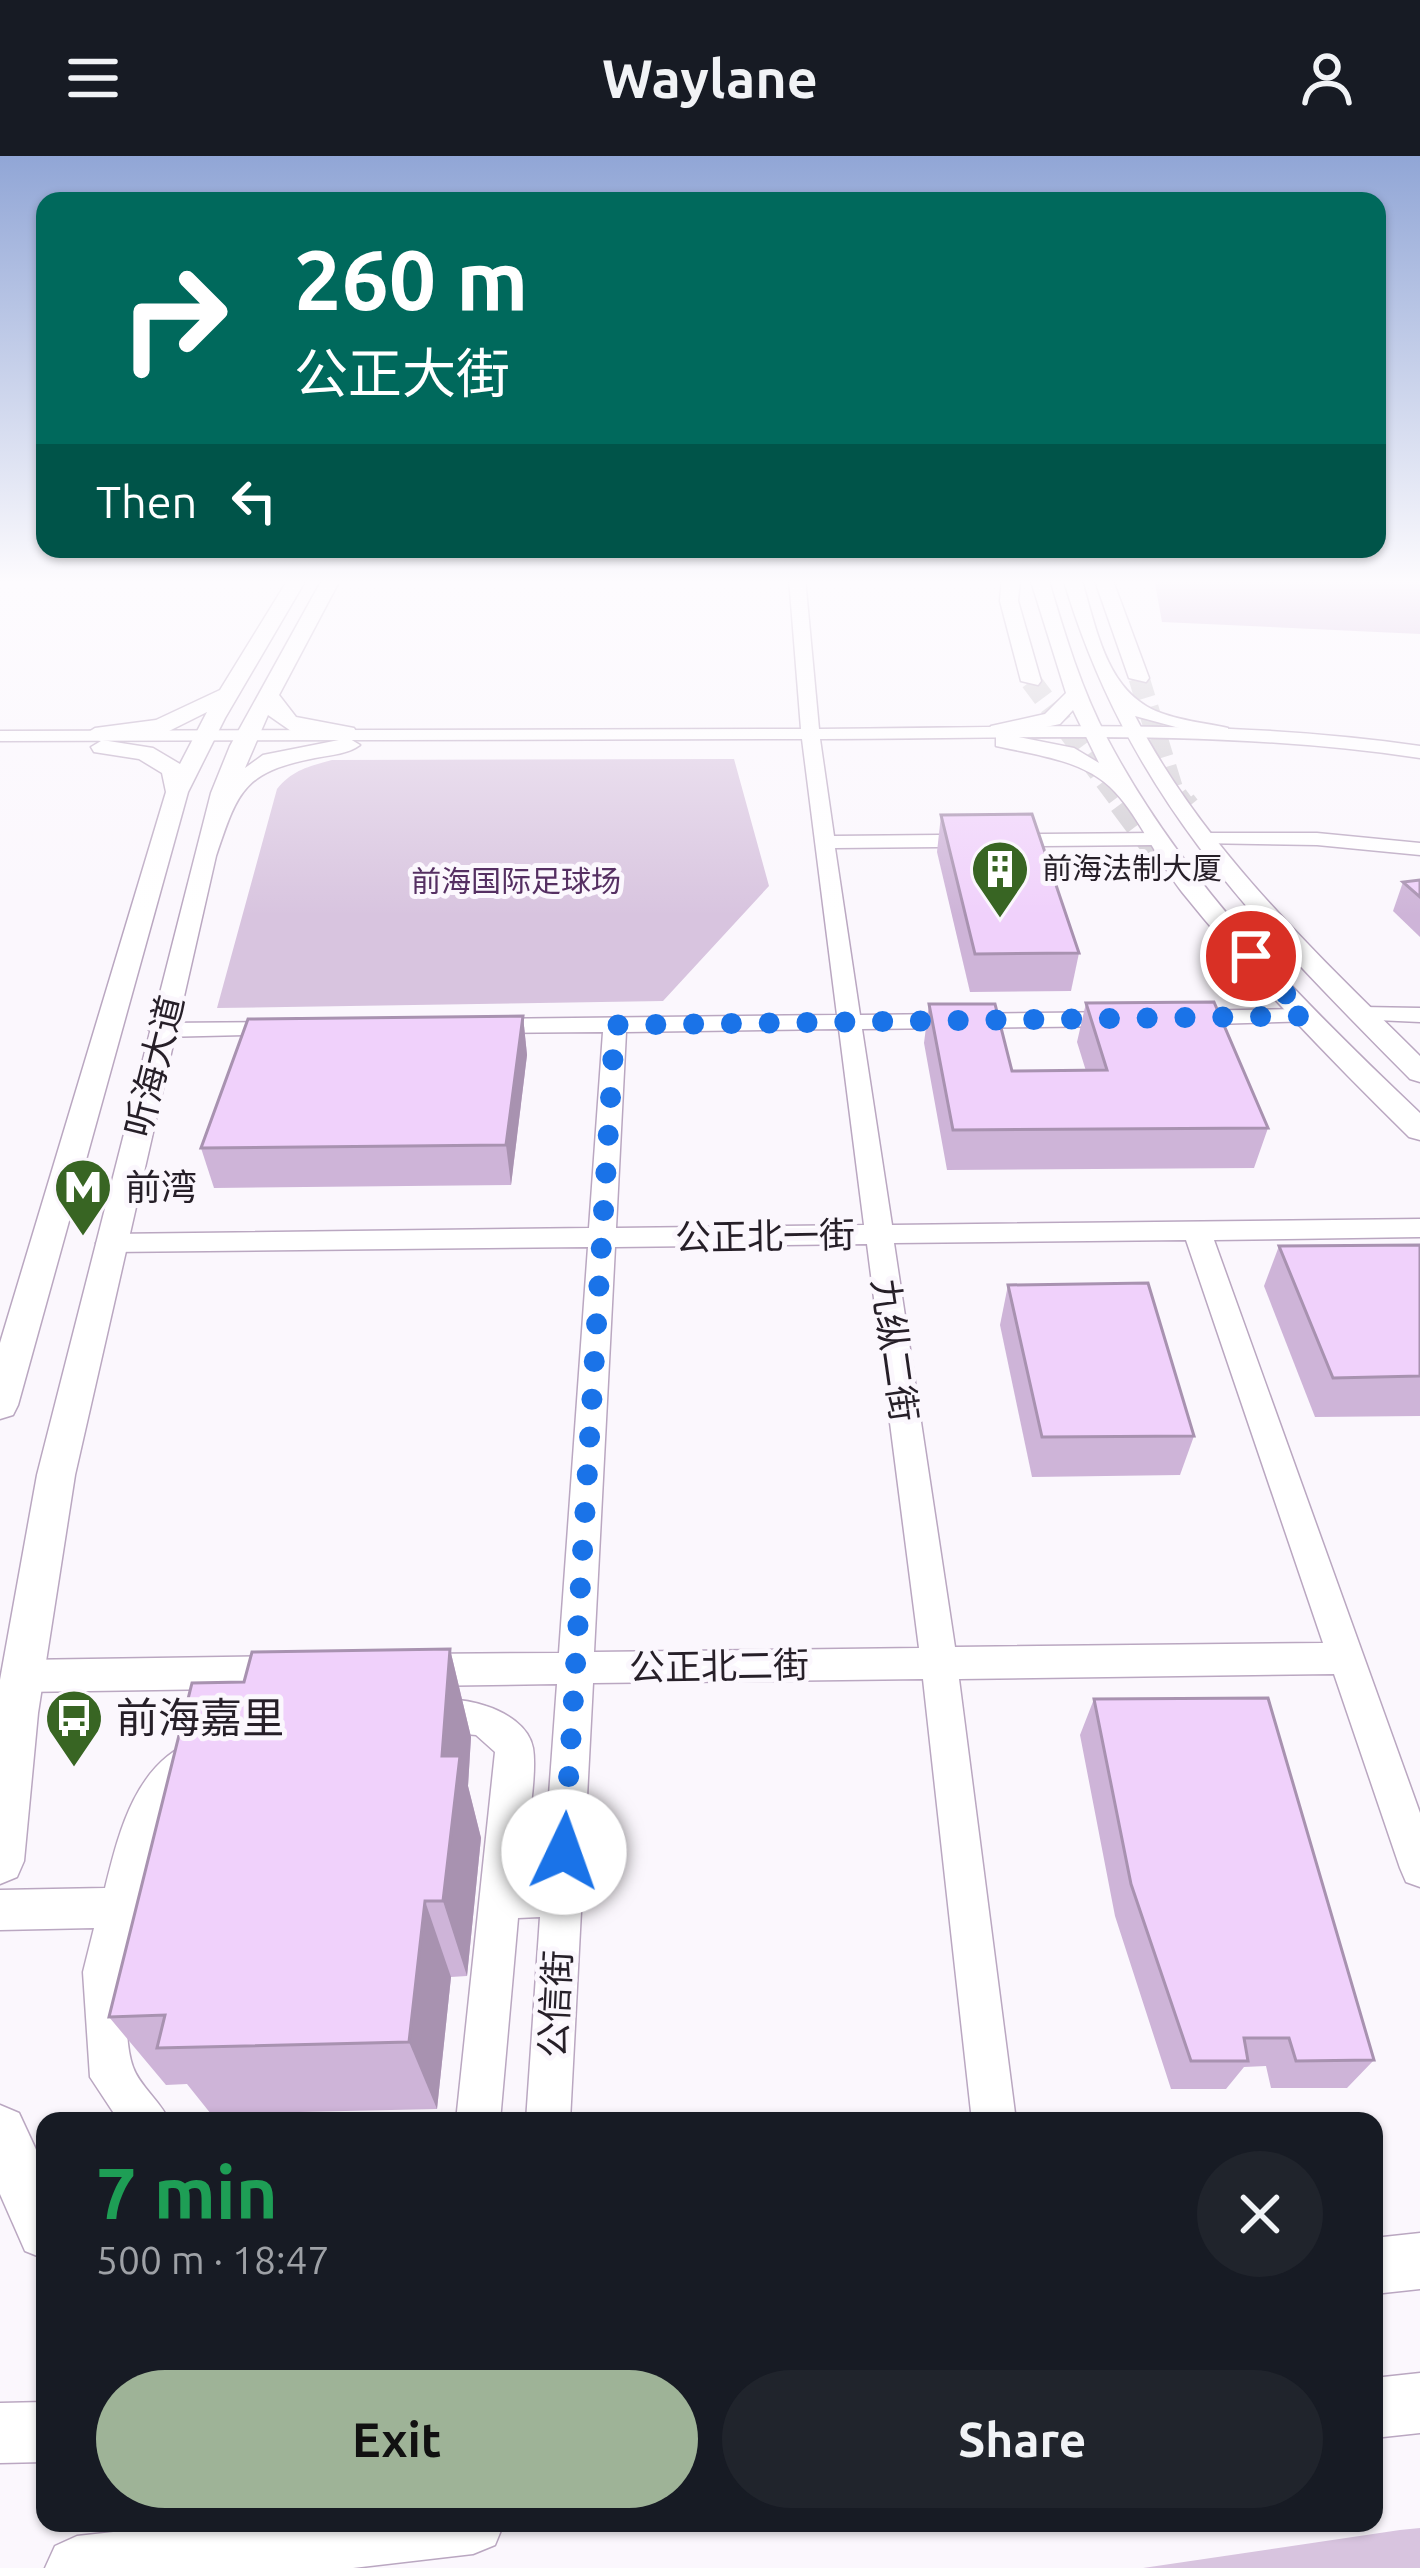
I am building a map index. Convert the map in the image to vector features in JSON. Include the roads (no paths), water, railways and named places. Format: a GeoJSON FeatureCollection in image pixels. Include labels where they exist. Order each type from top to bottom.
{"type":"FeatureCollection","features":[{"type":"Feature","properties":{"kind":"main road","name":"听海大道"},"geometry":{"type":"LineString","coordinates":[[0,1862],[22,1676],[56,1475],[161,1030],[223,793],[270,691]]}},
{"type":"Feature","properties":{"kind":"main road"},"geometry":{"type":"LineString","coordinates":[[1115,691],[1134,737],[1204,839],[1420,1073]]}},
{"type":"Feature","properties":{"kind":"main road"},"geometry":{"type":"LineString","coordinates":[[1078,692],[1119,784],[1156,839],[1234,937],[1420,1130]]}},
{"type":"Feature","properties":{"kind":"main road"},"geometry":{"type":"LineString","coordinates":[[994,736],[1042,723],[1065,710],[1078,692]]}},
{"type":"Feature","properties":{"kind":"main road","name":"听海大道"},"geometry":{"type":"LineString","coordinates":[[0,1405],[177,791],[229,693]]}},
{"type":"Feature","properties":{"kind":"main road"},"geometry":{"type":"LineString","coordinates":[[96,741],[161,726],[229,693]]}},
{"type":"Feature","properties":{"kind":"main road"},"geometry":{"type":"LineString","coordinates":[[268,695],[274,711],[288,722],[352,740]]}},
{"type":"Feature","properties":{"kind":"main road"},"geometry":{"type":"LineString","coordinates":[[1117,696],[1153,718],[1219,738]]}},
{"type":"Feature","properties":{"kind":"main road"},"geometry":{"type":"LineString","coordinates":[[994,736],[1066,752],[1119,784]]}},
{"type":"Feature","properties":{"kind":"main road"},"geometry":{"type":"LineString","coordinates":[[1162,781],[1164,766],[1177,753],[1219,738]]}},
{"type":"Feature","properties":{"kind":"main road"},"geometry":{"type":"LineString","coordinates":[[223,793],[271,760],[352,740]]}},
{"type":"Feature","properties":{"kind":"main road"},"geometry":{"type":"LineString","coordinates":[[96,741],[158,758],[173,770],[177,791]]}},
{"type":"Feature","properties":{"kind":"main road"},"geometry":{"type":"LineString","coordinates":[[0,2132],[36,2211]]}},
{"type":"Feature","properties":{"kind":"main road"},"geometry":{"type":"LineString","coordinates":[[1383,2265],[1420,2261]]}},
{"type":"Feature","properties":{"kind":"main road"},"geometry":{"type":"LineString","coordinates":[[1383,2407],[1420,2403]]}},
{"type":"Feature","properties":{"kind":"main road"},"geometry":{"type":"LineString","coordinates":[[0,2433],[36,2432]]}},
{"type":"Feature","properties":{"kind":"main road"},"geometry":{"type":"LineString","coordinates":[[77,2568],[332,2553],[431,2532]]}},
{"type":"Feature","properties":{"kind":"street","name":"九纵二街"},"geometry":{"type":"LineString","coordinates":[[807,691],[939,1664],[993,2112]]}},
{"type":"Feature","properties":{"kind":"street"},"geometry":{"type":"LineString","coordinates":[[0,736],[96,741]]}},
{"type":"Feature","properties":{"kind":"street"},"geometry":{"type":"LineString","coordinates":[[0,747],[96,741],[1095,736],[1324,738],[1420,752]]}},
{"type":"Feature","properties":{"kind":"street"},"geometry":{"type":"LineString","coordinates":[[1219,738],[1420,762]]}},
{"type":"Feature","properties":{"kind":"street"},"geometry":{"type":"LineString","coordinates":[[825,842],[1156,839]]}},
{"type":"Feature","properties":{"kind":"street"},"geometry":{"type":"LineString","coordinates":[[1204,839],[1317,839],[1420,849]]}},
{"type":"Feature","properties":{"kind":"street"},"geometry":{"type":"LineString","coordinates":[[1362,1015],[1420,1015]]}},
{"type":"Feature","properties":{"kind":"street"},"geometry":{"type":"LineString","coordinates":[[454,1027],[1306,1016]]}},
{"type":"Feature","properties":{"kind":"street","name":"公信街"},"geometry":{"type":"LineString","coordinates":[[549,2112],[615,1025]]}},
{"type":"Feature","properties":{"kind":"street"},"geometry":{"type":"LineString","coordinates":[[161,1030],[317,1028]]}},
{"type":"Feature","properties":{"kind":"street","name":"公正北一街"},"geometry":{"type":"LineString","coordinates":[[110,1244],[1420,1228]]}},
{"type":"Feature","properties":{"kind":"street"},"geometry":{"type":"LineString","coordinates":[[1197,1231],[1420,1868]]}},
{"type":"Feature","properties":{"kind":"street","name":"公正北二街"},"geometry":{"type":"LineString","coordinates":[[389,1671],[1345,1658]]}},
{"type":"Feature","properties":{"kind":"street"},"geometry":{"type":"LineString","coordinates":[[22,1676],[270,1688],[320,1672]]}},
{"type":"Feature","properties":{"kind":"street"},"geometry":{"type":"LineString","coordinates":[[380,1718],[474,1716],[508,1737],[514,1748],[479,2112]]}},
{"type":"Feature","properties":{"kind":"street"},"geometry":{"type":"LineString","coordinates":[[140,2112],[112,2077],[104,1972],[138,1834],[158,1791],[178,1771],[234,1733]]}},
{"type":"Feature","properties":{"kind":"street"},"geometry":{"type":"LineString","coordinates":[[500,1899],[562,1898]]}},
{"type":"Feature","properties":{"kind":"street"},"geometry":{"type":"LineString","coordinates":[[0,1910],[120,1908]]}},
{"type":"Feature","properties":{"kind":"tunnel"},"geometry":{"type":"LineString","coordinates":[[1038,691],[1124,806]]}},
{"type":"Feature","properties":{"kind":"tunnel"},"geometry":{"type":"LineString","coordinates":[[1143,691],[1173,790],[1185,806]]}},
{"type":"Feature","properties":{"kind":"tunnel"},"geometry":{"type":"LineString","coordinates":[[1122,803],[1172,870]]}},
{"type":"Feature","properties":{"kind":"tunnel"},"geometry":{"type":"LineString","coordinates":[[1183,803],[1187,808]]}},
{"type":"Feature","properties":{"kind":"place","name":"前海法制大厦"},"geometry":{"type":"Point","coordinates":[1000,920]}},
{"type":"Feature","properties":{"kind":"place","name":"前湾"},"geometry":{"type":"Point","coordinates":[83,1238]}},
{"type":"Feature","properties":{"kind":"place","name":"前海嘉里"},"geometry":{"type":"Point","coordinates":[74,1769]}},
{"type":"Feature","properties":{"kind":"park label","name":"前海国际足球场"},"geometry":{"type":"Point","coordinates":[516,882]}}]}
